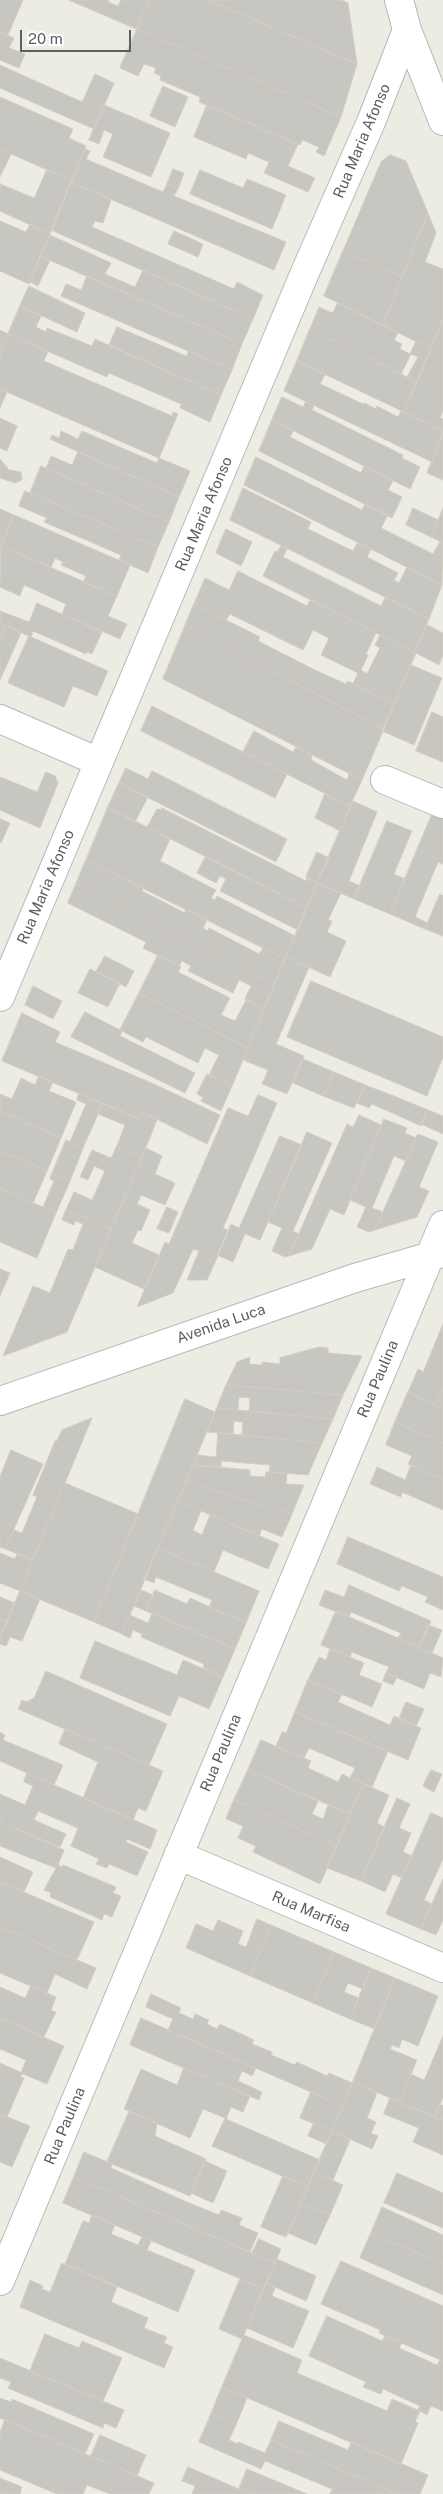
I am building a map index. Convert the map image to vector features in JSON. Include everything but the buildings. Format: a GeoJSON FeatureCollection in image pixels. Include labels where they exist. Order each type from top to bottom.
{"type":"FeatureCollection","features":[{"type":"Feature","properties":{"kind":"street"},"geometry":{"type":"LineString","coordinates":[[399,0],[407,30],[443,121]]}},
{"type":"Feature","properties":{"kind":"street","name":"Rua Maria Afonso"},"geometry":{"type":"LineString","coordinates":[[0,997],[306,270],[371,122],[407,30]]}},
{"type":"Feature","properties":{"kind":"street"},"geometry":{"type":"LineString","coordinates":[[0,719],[99,762]]}},
{"type":"Feature","properties":{"kind":"street"},"geometry":{"type":"LineString","coordinates":[[385,780],[443,804]]}},
{"type":"Feature","properties":{"kind":"street","name":"Rua Paulina"},"geometry":{"type":"LineString","coordinates":[[0,2281],[178,1855],[436,1254],[443,1225]]}},
{"type":"Feature","properties":{"kind":"street","name":"Avenida Luca"},"geometry":{"type":"LineString","coordinates":[[0,1401],[346,1281],[436,1254]]}},
{"type":"Feature","properties":{"kind":"street","name":"Rua Marfisa"},"geometry":{"type":"LineString","coordinates":[[178,1855],[443,1968]]}}]}
